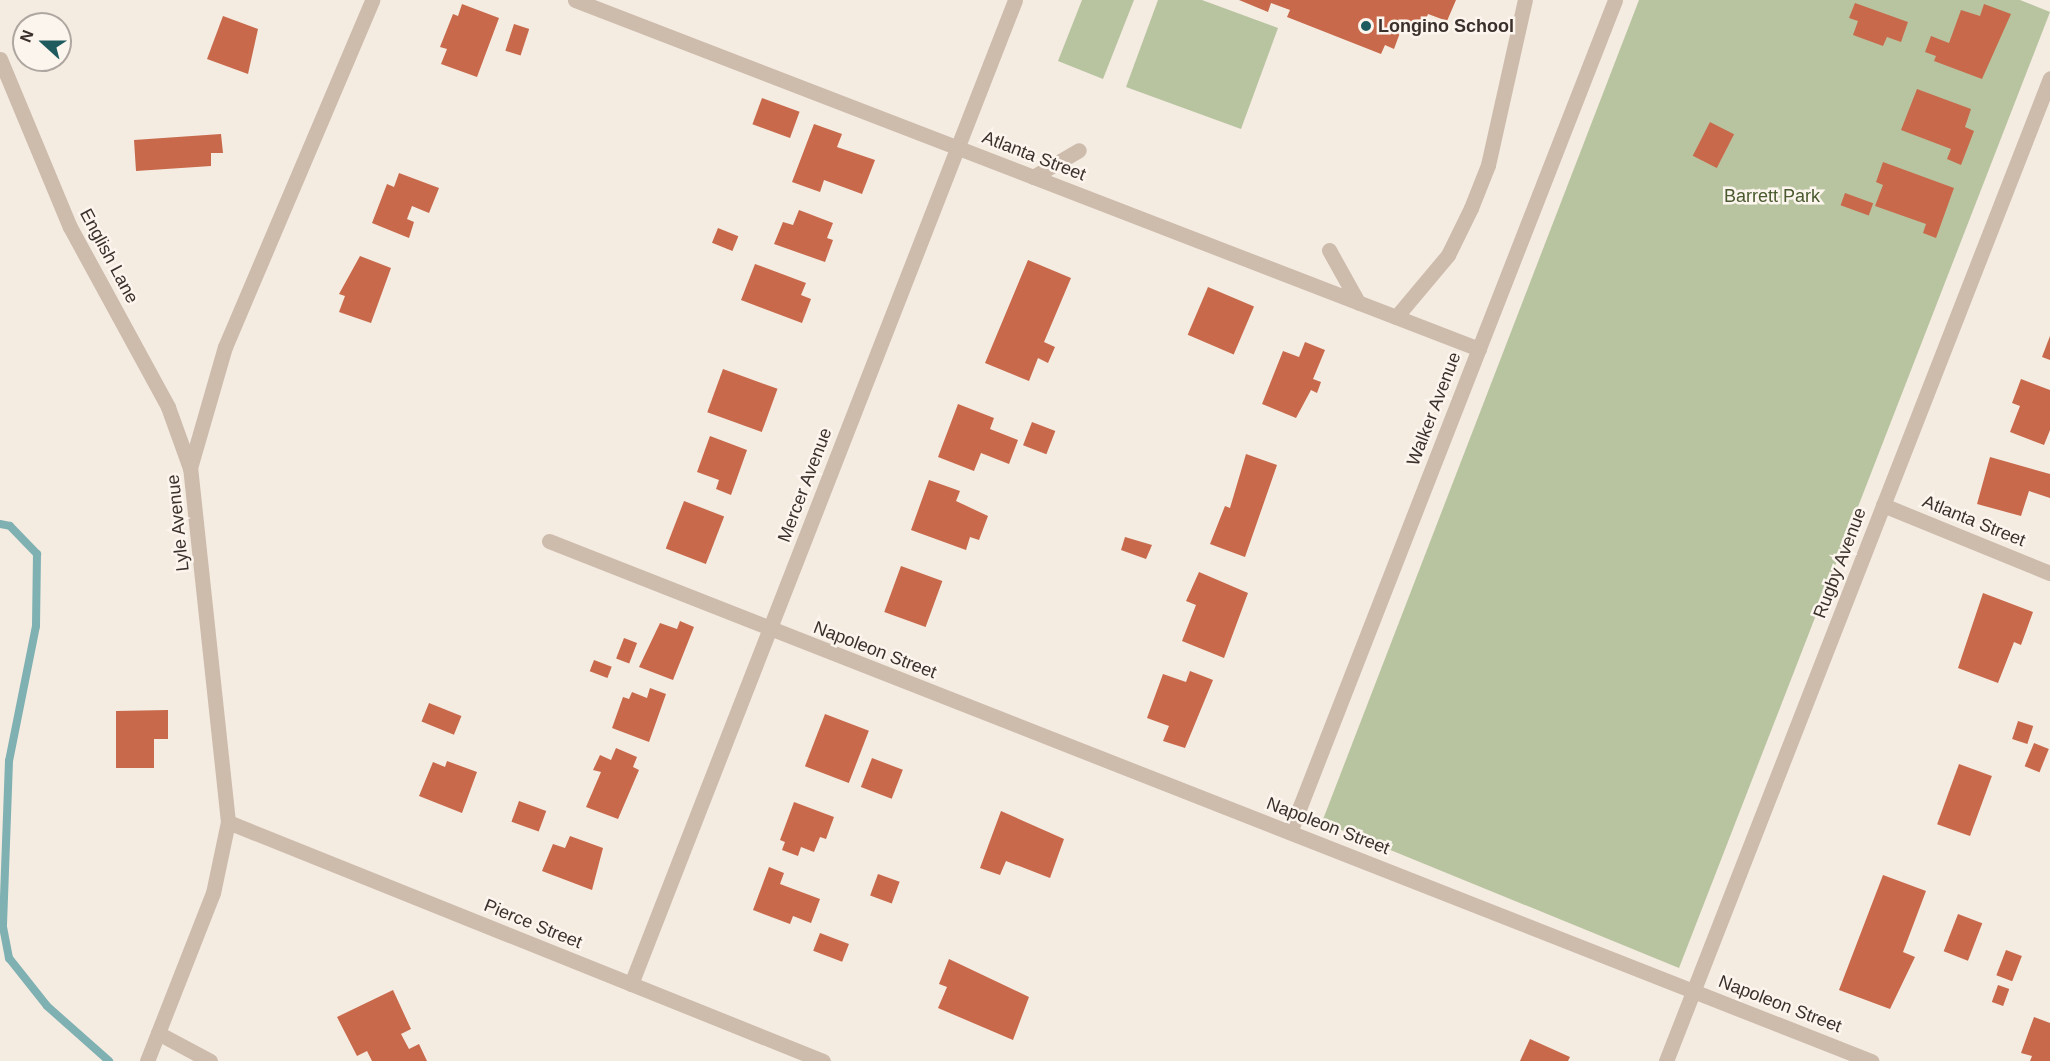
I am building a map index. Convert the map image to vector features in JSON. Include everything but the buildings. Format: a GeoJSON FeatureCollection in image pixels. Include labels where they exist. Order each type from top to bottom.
{"type":"FeatureCollection","features":[{"type":"Feature","properties":{"kind":"street","name":"Lyle Avenue"},"geometry":{"type":"LineString","coordinates":[[147,1061],[213,893],[228,822],[190,468],[225,347],[372,0]]}},
{"type":"Feature","properties":{"kind":"street","name":"Atlanta Street"},"geometry":{"type":"LineString","coordinates":[[575,0],[1479,349]]}},
{"type":"Feature","properties":{"kind":"street","name":"Mercer Avenue"},"geometry":{"type":"LineString","coordinates":[[631,984],[1015,0]]}},
{"type":"Feature","properties":{"kind":"street"},"geometry":{"type":"LineString","coordinates":[[1396,317],[1448,255],[1471,208],[1488,165],[1525,0]]}},
{"type":"Feature","properties":{"kind":"street","name":"Walker Avenue"},"geometry":{"type":"LineString","coordinates":[[1290,832],[1615,0]]}},
{"type":"Feature","properties":{"kind":"street","name":"English Lane"},"geometry":{"type":"LineString","coordinates":[[0,59],[70,227],[168,408],[190,468]]}},
{"type":"Feature","properties":{"kind":"street","name":"Rugby Avenue"},"geometry":{"type":"LineString","coordinates":[[1666,1061],[2050,78]]}},
{"type":"Feature","properties":{"kind":"street"},"geometry":{"type":"LineString","coordinates":[[1033,177],[1079,150]]}},
{"type":"Feature","properties":{"kind":"street"},"geometry":{"type":"LineString","coordinates":[[1329,250],[1358,302]]}},
{"type":"Feature","properties":{"kind":"street","name":"Atlanta Street"},"geometry":{"type":"LineString","coordinates":[[1883,505],[2050,573]]}},
{"type":"Feature","properties":{"kind":"street","name":"Napoleon Street"},"geometry":{"type":"LineString","coordinates":[[549,541],[1872,1061]]}},
{"type":"Feature","properties":{"kind":"street","name":"Pierce Street"},"geometry":{"type":"LineString","coordinates":[[228,822],[823,1061]]}},
{"type":"Feature","properties":{"kind":"street"},"geometry":{"type":"LineString","coordinates":[[158,1033],[210,1061]]}},
{"type":"Feature","properties":{"kind":"green space"},"geometry":{"type":"Polygon","coordinates":[[[1082,0],[1134,0],[1103,79],[1058,61],[1082,0]]]}},
{"type":"Feature","properties":{"kind":"green space"},"geometry":{"type":"Polygon","coordinates":[[[1158,0],[1202,0],[1278,28],[1241,129],[1126,87],[1158,0]]]}},
{"type":"Feature","properties":{"kind":"green space","name":"Barrett Park"},"geometry":{"type":"Polygon","coordinates":[[[1639,0],[2020,0],[2050,12],[1679,968],[1322,822],[1639,0]]]}},
{"type":"Feature","properties":{"kind":"waterway"},"geometry":{"type":"LineString","coordinates":[[0,524],[10,526],[37,554],[36,626],[9,761],[3,927],[9,958],[47,1006],[109,1061]]}},
{"type":"Feature","properties":{"kind":"place","name":"Longino School"},"geometry":{"type":"Point","coordinates":[1366,26]}}]}
